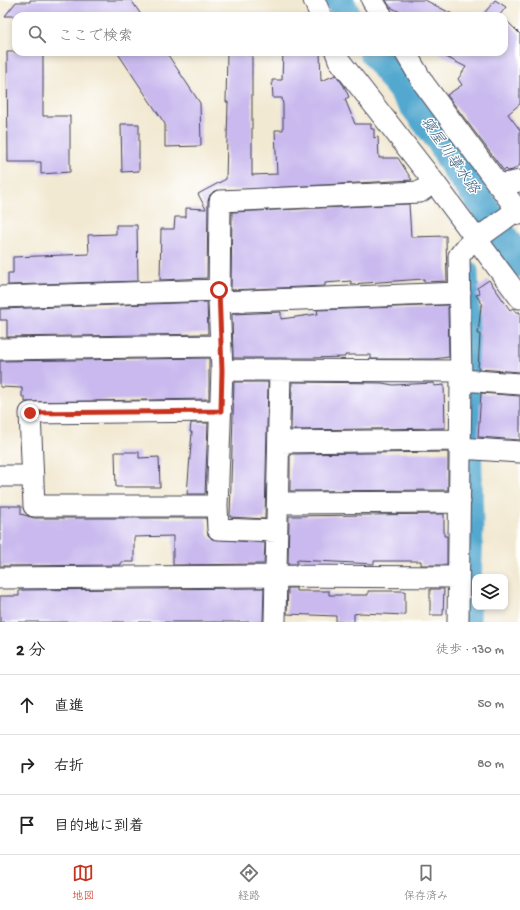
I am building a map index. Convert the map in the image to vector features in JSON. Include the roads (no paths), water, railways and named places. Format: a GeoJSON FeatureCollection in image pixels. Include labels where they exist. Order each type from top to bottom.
{"type":"FeatureCollection","features":[{"type":"Feature","properties":{"kind":"street"},"geometry":{"type":"LineString","coordinates":[[314,0],[319,12]]}},
{"type":"Feature","properties":{"kind":"street"},"geometry":{"type":"LineString","coordinates":[[372,0],[380,12]]}},
{"type":"Feature","properties":{"kind":"street"},"geometry":{"type":"LineString","coordinates":[[338,56],[339,60],[478,238],[520,298]]}},
{"type":"Feature","properties":{"kind":"street"},"geometry":{"type":"LineString","coordinates":[[407,56],[424,84],[517,212],[478,238],[459,256],[466,378],[466,446],[460,502],[458,622]]}},
{"type":"Feature","properties":{"kind":"street"},"geometry":{"type":"LineString","coordinates":[[276,531],[218,529],[217,506],[222,370],[219,296],[220,201],[420,192],[434,182]]}},
{"type":"Feature","properties":{"kind":"street"},"geometry":{"type":"LineString","coordinates":[[498,185],[520,182]]}},
{"type":"Feature","properties":{"kind":"street"},"geometry":{"type":"LineString","coordinates":[[0,297],[460,293]]}},
{"type":"Feature","properties":{"kind":"street"},"geometry":{"type":"LineString","coordinates":[[0,349],[221,346]]}},
{"type":"Feature","properties":{"kind":"street"},"geometry":{"type":"LineString","coordinates":[[222,370],[280,370],[466,378],[520,384]]}},
{"type":"Feature","properties":{"kind":"street"},"geometry":{"type":"LineString","coordinates":[[275,622],[277,576],[276,531],[279,503],[280,370]]}},
{"type":"Feature","properties":{"kind":"street"},"geometry":{"type":"LineString","coordinates":[[217,506],[34,506],[30,413],[221,411]]}},
{"type":"Feature","properties":{"kind":"street"},"geometry":{"type":"LineString","coordinates":[[279,442],[466,446],[520,452]]}},
{"type":"Feature","properties":{"kind":"street"},"geometry":{"type":"LineString","coordinates":[[0,476],[32,476]]}},
{"type":"Feature","properties":{"kind":"street"},"geometry":{"type":"LineString","coordinates":[[279,503],[460,502]]}},
{"type":"Feature","properties":{"kind":"street"},"geometry":{"type":"LineString","coordinates":[[0,578],[277,576],[458,577]]}},
{"type":"Feature","properties":{"kind":"waterway","name":"寝屋川導水路"},"geometry":{"type":"LineString","coordinates":[[339,0],[345,12]]}},
{"type":"Feature","properties":{"kind":"waterway","name":"寝屋川導水路"},"geometry":{"type":"LineString","coordinates":[[376,56],[440,140],[456,169],[482,203],[520,263]]}},
{"type":"Feature","properties":{"kind":"waterway"},"geometry":{"type":"LineString","coordinates":[[470,270],[475,527],[472,622]]}}]}
